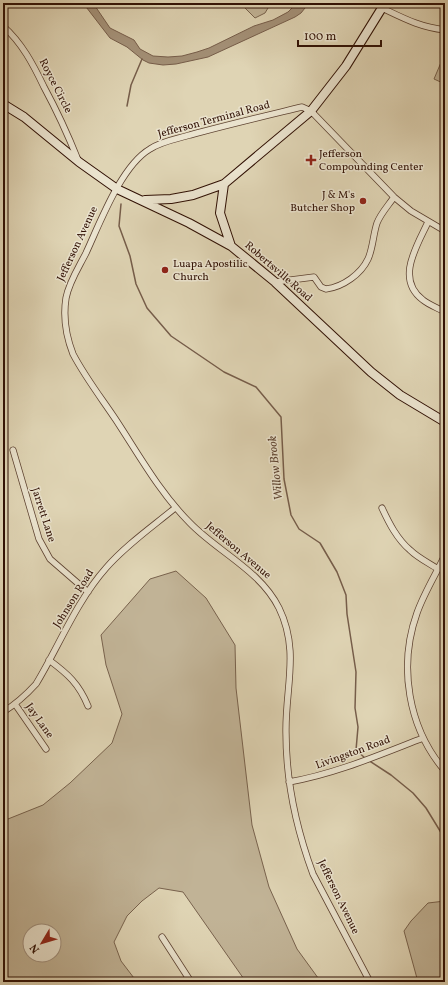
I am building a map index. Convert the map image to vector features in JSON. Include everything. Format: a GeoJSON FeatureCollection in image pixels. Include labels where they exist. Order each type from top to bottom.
{"type":"FeatureCollection","features":[{"type":"Feature","properties":{"kind":"street"},"geometry":{"type":"LineString","coordinates":[[142,200],[171,199],[224,184],[311,111],[346,66],[384,6],[414,23],[430,28],[445,30]]}},
{"type":"Feature","properties":{"kind":"street","name":"Royce Circle"},"geometry":{"type":"LineString","coordinates":[[3,26],[13,35],[27,54],[50,97],[79,162]]}},
{"type":"Feature","properties":{"kind":"street","name":"Robertsville Road"},"geometry":{"type":"LineString","coordinates":[[3,104],[24,117],[79,162],[117,189],[190,223],[231,246],[275,282],[371,372],[400,395],[445,422]]}},
{"type":"Feature","properties":{"kind":"street","name":"Jefferson Terminal Road"},"geometry":{"type":"LineString","coordinates":[[117,189],[131,167],[140,157],[149,149],[158,144],[302,107],[311,111]]}},
{"type":"Feature","properties":{"kind":"street"},"geometry":{"type":"LineString","coordinates":[[311,111],[394,197],[411,211],[445,231]]}},
{"type":"Feature","properties":{"kind":"street"},"geometry":{"type":"LineString","coordinates":[[224,184],[220,213],[231,246]]}},
{"type":"Feature","properties":{"kind":"street","name":"Jefferson Avenue"},"geometry":{"type":"LineString","coordinates":[[117,189],[68,291],[65,317],[67,336],[75,357],[153,477],[175,508],[203,536],[257,578],[279,608],[286,624],[291,649],[286,731],[289,782],[299,833],[313,874],[370,982]]}},
{"type":"Feature","properties":{"kind":"street"},"geometry":{"type":"LineString","coordinates":[[275,282],[314,277],[321,287],[326,289],[348,280],[363,268],[368,258],[380,216],[394,197]]}},
{"type":"Feature","properties":{"kind":"street"},"geometry":{"type":"LineString","coordinates":[[428,222],[412,257],[409,268],[409,278],[411,285],[419,297],[425,302],[445,312]]}},
{"type":"Feature","properties":{"kind":"street","name":"Jarrett Lane"},"geometry":{"type":"LineString","coordinates":[[13,450],[39,539],[46,552],[58,567],[88,592]]}},
{"type":"Feature","properties":{"kind":"street","name":"Johnson Road"},"geometry":{"type":"LineString","coordinates":[[3,712],[26,696],[36,684],[88,592],[106,568],[120,553],[175,508]]}},
{"type":"Feature","properties":{"kind":"street"},"geometry":{"type":"LineString","coordinates":[[382,508],[403,543],[417,556],[438,569]]}},
{"type":"Feature","properties":{"kind":"street"},"geometry":{"type":"LineString","coordinates":[[445,555],[418,612],[408,650],[407,663],[411,702],[423,738],[430,751],[445,771]]}},
{"type":"Feature","properties":{"kind":"street"},"geometry":{"type":"LineString","coordinates":[[49,660],[67,673],[77,684],[88,706]]}},
{"type":"Feature","properties":{"kind":"street","name":"Jay Lane"},"geometry":{"type":"LineString","coordinates":[[15,704],[46,749]]}},
{"type":"Feature","properties":{"kind":"street","name":"Livingston Road"},"geometry":{"type":"LineString","coordinates":[[289,782],[339,770],[423,738]]}},
{"type":"Feature","properties":{"kind":"street"},"geometry":{"type":"LineString","coordinates":[[162,937],[191,982]]}},
{"type":"Feature","properties":{"kind":"shaded area"},"geometry":{"type":"Polygon","coordinates":[[[83,3],[93,3],[110,28],[134,40],[140,49],[153,56],[168,57],[182,56],[209,48],[254,26],[273,20],[288,12],[297,3],[309,3],[301,13],[295,17],[208,57],[176,64],[163,65],[149,63],[143,60],[127,47],[110,38],[83,3]]]}},
{"type":"Feature","properties":{"kind":"shaded area"},"geometry":{"type":"Polygon","coordinates":[[[240,3],[271,3],[265,13],[255,18],[240,3]]]}},
{"type":"Feature","properties":{"kind":"shaded area"},"geometry":{"type":"Polygon","coordinates":[[[445,53],[445,84],[434,79],[445,53]]]}},
{"type":"Feature","properties":{"kind":"shaded area"},"geometry":{"type":"Polygon","coordinates":[[[176,571],[206,598],[235,645],[236,688],[252,825],[269,887],[297,949],[321,982],[246,982],[183,892],[159,888],[142,901],[127,916],[114,942],[121,961],[137,982],[3,982],[3,821],[43,805],[70,783],[112,743],[122,714],[106,665],[101,635],[150,579],[176,571]]]}},
{"type":"Feature","properties":{"kind":"shaded area"},"geometry":{"type":"Polygon","coordinates":[[[445,901],[445,982],[418,982],[404,931],[428,903],[445,901]]]}},
{"type":"Feature","properties":{"kind":"waterway","name":"Willow Brook"},"geometry":{"type":"LineString","coordinates":[[127,106],[131,85],[142,59]]}},
{"type":"Feature","properties":{"kind":"waterway","name":"Willow Brook"},"geometry":{"type":"LineString","coordinates":[[121,204],[119,226],[130,256],[136,284],[147,308],[171,336],[224,372],[256,387],[281,417],[284,479],[291,515],[299,529],[320,543],[337,572],[346,595],[347,614],[356,672],[355,708],[358,727],[356,750],[365,758]]}},
{"type":"Feature","properties":{"kind":"waterway","name":"Willow Brook"},"geometry":{"type":"LineString","coordinates":[[368,760],[391,775],[413,793],[426,808],[445,839]]}},
{"type":"Feature","properties":{"kind":"waterway","name":"Willow Brook"},"geometry":{"type":"LineString","coordinates":[[445,924],[445,933]]}},
{"type":"Feature","properties":{"kind":"place","name":"Jefferson Compounding Center"},"geometry":{"type":"Point","coordinates":[311,160]}},
{"type":"Feature","properties":{"kind":"place","name":"J & M's Butcher Shop"},"geometry":{"type":"Point","coordinates":[363,201]}},
{"type":"Feature","properties":{"kind":"place","name":"Luapa Apostilic Church"},"geometry":{"type":"Point","coordinates":[165,270]}}]}
